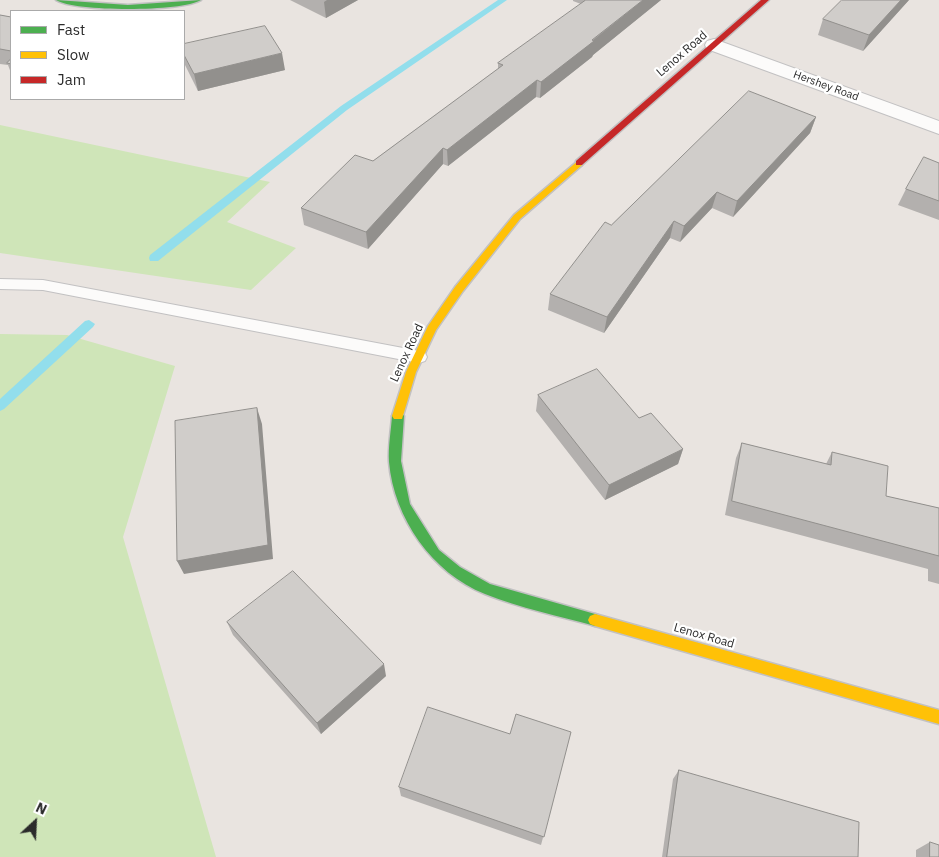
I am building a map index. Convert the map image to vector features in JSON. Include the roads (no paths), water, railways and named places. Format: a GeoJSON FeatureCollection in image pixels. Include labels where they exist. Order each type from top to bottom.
{"type":"FeatureCollection","features":[{"type":"Feature","properties":{"kind":"street"},"geometry":{"type":"LineString","coordinates":[[60,0],[123,10],[149,9],[196,0]]}},
{"type":"Feature","properties":{"kind":"street","name":"Lenox Road"},"geometry":{"type":"LineString","coordinates":[[765,0],[517,217],[481,257],[447,305],[419,357],[398,408],[393,447],[398,487],[407,513],[429,548],[450,567],[487,589],[939,717]]}},
{"type":"Feature","properties":{"kind":"street","name":"Hershey Road"},"geometry":{"type":"LineString","coordinates":[[714,45],[939,128]]}},
{"type":"Feature","properties":{"kind":"lane"},"geometry":{"type":"LineString","coordinates":[[0,284],[43,286],[419,357]]}},
{"type":"Feature","properties":{"kind":"waterway"},"geometry":{"type":"LineString","coordinates":[[154,258],[344,108],[503,0]]}},
{"type":"Feature","properties":{"kind":"waterway"},"geometry":{"type":"LineString","coordinates":[[0,406],[89,324]]}}]}
